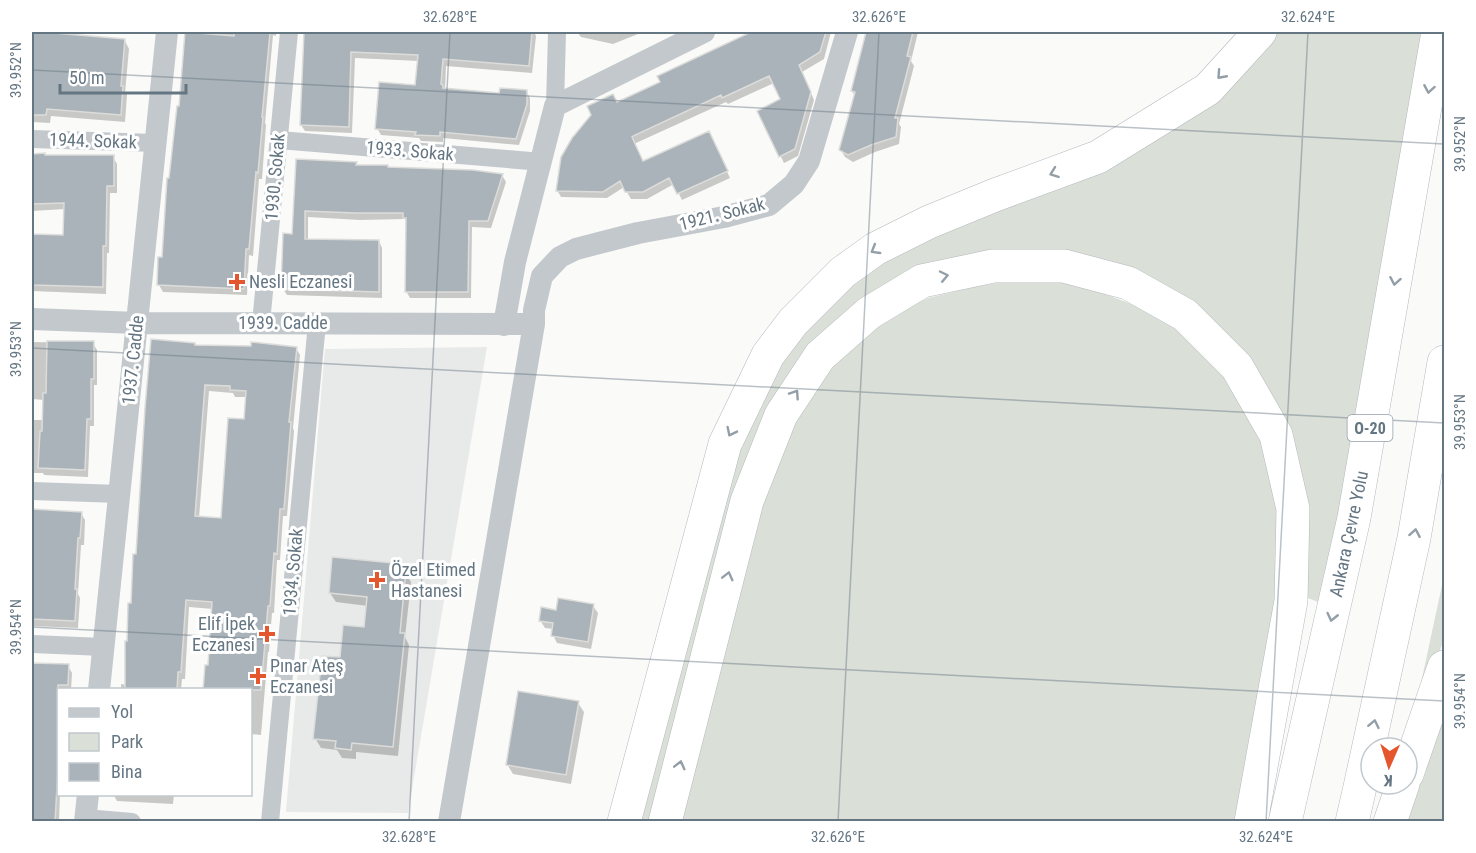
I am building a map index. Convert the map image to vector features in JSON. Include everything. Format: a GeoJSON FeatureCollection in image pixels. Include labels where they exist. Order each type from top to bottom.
{"type":"FeatureCollection","features":[{"type":"Feature","properties":{"kind":"highway"},"geometry":{"type":"LineString","coordinates":[[624,822],[725,444],[768,355],[793,322],[843,272],[875,249],[962,208],[1098,157],[1208,89],[1260,32]]}},
{"type":"Feature","properties":{"kind":"highway","name":"Ankara Çevre Yolu"},"geometry":{"type":"LineString","coordinates":[[1285,822],[1354,518],[1438,32]]}},
{"type":"Feature","properties":{"kind":"highway"},"geometry":{"type":"LineString","coordinates":[[665,822],[747,501],[781,415],[820,356],[869,313],[922,281],[993,266],[1064,266],[1128,283],[1185,315],[1238,367],[1276,435],[1293,509],[1292,601],[1251,822]]}},
{"type":"Feature","properties":{"kind":"highway"},"geometry":{"type":"LineString","coordinates":[[1352,822],[1414,538],[1444,362]]}},
{"type":"Feature","properties":{"kind":"highway"},"geometry":{"type":"LineString","coordinates":[[1419,739],[1444,667]]}},
{"type":"Feature","properties":{"kind":"highway"},"geometry":{"type":"LineString","coordinates":[[1390,822],[1399,796]]}},
{"type":"Feature","properties":{"kind":"street","name":"1937. Cadde"},"geometry":{"type":"LineString","coordinates":[[99,688],[167,32]]}},
{"type":"Feature","properties":{"kind":"street","name":"1930. Sokak"},"geometry":{"type":"LineString","coordinates":[[261,323],[289,32]]}},
{"type":"Feature","properties":{"kind":"street"},"geometry":{"type":"LineString","coordinates":[[504,325],[515,262],[555,106],[557,32]]}},
{"type":"Feature","properties":{"kind":"street"},"geometry":{"type":"LineString","coordinates":[[555,106],[704,32]]}},
{"type":"Feature","properties":{"kind":"street","name":"1921. Sokak"},"geometry":{"type":"LineString","coordinates":[[449,822],[534,324],[534,310],[542,276],[560,257],[576,249],[638,233],[724,217],[769,205],[794,184],[809,161],[847,32]]}},
{"type":"Feature","properties":{"kind":"street","name":"1944. Sokak"},"geometry":{"type":"LineString","coordinates":[[32,139],[155,143]]}},
{"type":"Feature","properties":{"kind":"street","name":"1933. Sokak"},"geometry":{"type":"LineString","coordinates":[[279,140],[542,162]]}},
{"type":"Feature","properties":{"kind":"street","name":"1939. Cadde"},"geometry":{"type":"LineString","coordinates":[[32,319],[136,323],[534,324]]}},
{"type":"Feature","properties":{"kind":"street","name":"1934. Sokak"},"geometry":{"type":"LineString","coordinates":[[270,822],[317,323]]}},
{"type":"Feature","properties":{"kind":"street"},"geometry":{"type":"LineString","coordinates":[[32,491],[119,494]]}},
{"type":"Feature","properties":{"kind":"street"},"geometry":{"type":"LineString","coordinates":[[32,644],[103,648]]}},
{"type":"Feature","properties":{"kind":"street"},"geometry":{"type":"LineString","coordinates":[[88,796],[85,820],[132,822]]}},
{"type":"Feature","properties":{"kind":"shaded area","name":"Özel Etimed Hastanesi"},"geometry":{"type":"Polygon","coordinates":[[[487,347],[408,813],[286,812],[325,349],[487,347]]]}},
{"type":"Feature","properties":{"kind":"green space"},"geometry":{"type":"Polygon","coordinates":[[[1269,32],[1428,32],[1423,79],[1321,603],[1305,597],[1280,411],[1132,280],[919,276],[779,412],[657,821],[635,822],[737,443],[800,331],[852,275],[1034,191],[1269,32]]]}},
{"type":"Feature","properties":{"kind":"green space"},"geometry":{"type":"Polygon","coordinates":[[[1023,279],[1075,283],[1134,305],[1169,322],[1226,371],[1254,409],[1287,523],[1245,821],[673,822],[775,463],[798,417],[832,365],[886,318],[928,298],[978,286],[1023,279]]]}},
{"type":"Feature","properties":{"kind":"green space"},"geometry":{"type":"Polygon","coordinates":[[[1444,576],[1444,639],[1427,686],[1421,683],[1444,576]]]}},
{"type":"Feature","properties":{"kind":"green space"},"geometry":{"type":"Polygon","coordinates":[[[1444,708],[1444,821],[1402,822],[1412,796],[1419,796],[1419,776],[1444,708]]]}},
{"type":"Feature","properties":{"kind":"building"},"geometry":{"type":"Polygon","coordinates":[[[32,32],[125,39],[121,115],[47,109],[46,115],[32,115],[32,32]]]}},
{"type":"Feature","properties":{"kind":"building"},"geometry":{"type":"Polygon","coordinates":[[[185,32],[234,36],[234,32],[270,33],[258,173],[256,172],[249,249],[246,249],[244,289],[157,285],[158,257],[162,257],[167,178],[169,178],[177,106],[179,106],[185,32]]]}},
{"type":"Feature","properties":{"kind":"building"},"geometry":{"type":"Polygon","coordinates":[[[304,32],[532,32],[529,66],[443,59],[441,84],[443,88],[499,93],[500,88],[527,90],[527,104],[516,139],[440,132],[440,136],[415,135],[416,132],[375,129],[379,82],[415,85],[418,55],[351,52],[349,127],[300,125],[304,32]]]}},
{"type":"Feature","properties":{"kind":"building"},"geometry":{"type":"Polygon","coordinates":[[[751,32],[826,32],[820,52],[799,65],[811,92],[795,149],[779,157],[757,111],[780,99],[769,76],[722,98],[721,95],[632,137],[643,161],[709,131],[728,171],[677,194],[669,178],[643,192],[625,192],[620,181],[603,192],[556,191],[561,157],[572,138],[591,115],[587,106],[613,94],[617,102],[660,82],[657,76],[751,32]]]}},
{"type":"Feature","properties":{"kind":"building"},"geometry":{"type":"Polygon","coordinates":[[[866,32],[913,32],[907,56],[911,57],[895,118],[898,118],[896,137],[848,155],[839,150],[855,92],[851,91],[866,32]]]}},
{"type":"Feature","properties":{"kind":"building"},"geometry":{"type":"Polygon","coordinates":[[[45,153],[45,155],[114,155],[114,186],[107,186],[103,287],[32,285],[32,234],[63,235],[64,203],[32,204],[32,154],[45,153]]]}},
{"type":"Feature","properties":{"kind":"building"},"geometry":{"type":"Polygon","coordinates":[[[296,159],[357,162],[356,165],[388,165],[388,167],[473,170],[503,174],[488,221],[469,221],[468,292],[405,292],[406,218],[403,218],[403,213],[305,211],[305,239],[379,240],[379,292],[281,289],[283,233],[292,234],[296,159]]]}},
{"type":"Feature","properties":{"kind":"building"},"geometry":{"type":"Polygon","coordinates":[[[151,339],[195,343],[195,345],[251,346],[251,342],[297,347],[289,422],[291,422],[284,509],[280,509],[277,554],[274,553],[261,690],[203,688],[205,665],[208,665],[212,602],[186,600],[181,672],[178,672],[177,688],[125,688],[128,603],[131,603],[133,554],[136,554],[151,339]],[[205,385],[195,516],[221,518],[228,418],[244,419],[246,391],[230,390],[230,386],[205,385]]]}},
{"type":"Feature","properties":{"kind":"building"},"geometry":{"type":"Polygon","coordinates":[[[47,341],[94,341],[94,379],[91,379],[91,419],[87,419],[85,470],[38,468],[43,393],[46,393],[47,341]]]}},
{"type":"Feature","properties":{"kind":"building"},"geometry":{"type":"Polygon","coordinates":[[[32,509],[82,512],[80,538],[78,538],[75,621],[32,619],[32,509]]]}},
{"type":"Feature","properties":{"kind":"building"},"geometry":{"type":"Polygon","coordinates":[[[332,557],[393,563],[392,569],[406,570],[400,633],[405,633],[393,747],[352,743],[351,750],[335,748],[336,741],[313,739],[322,656],[340,657],[343,625],[364,627],[367,597],[329,593],[332,557]]]}},
{"type":"Feature","properties":{"kind":"building"},"geometry":{"type":"Polygon","coordinates":[[[558,598],[594,604],[588,642],[551,636],[553,623],[539,621],[541,607],[556,610],[558,598]]]}},
{"type":"Feature","properties":{"kind":"building"},"geometry":{"type":"Polygon","coordinates":[[[32,663],[69,664],[68,685],[58,685],[57,688],[55,822],[32,822],[32,663]]]}},
{"type":"Feature","properties":{"kind":"building"},"geometry":{"type":"Polygon","coordinates":[[[518,691],[579,701],[566,775],[506,765],[518,691]]]}},
{"type":"Feature","properties":{"kind":"place","name":"Nesli Eczanesi"},"geometry":{"type":"Point","coordinates":[237,282]}},
{"type":"Feature","properties":{"kind":"place","name":"Özel Etimed Hastanesi"},"geometry":{"type":"Point","coordinates":[377,580]}},
{"type":"Feature","properties":{"kind":"place","name":"Elif İpek Eczanesi"},"geometry":{"type":"Point","coordinates":[267,634]}},
{"type":"Feature","properties":{"kind":"place","name":"Pınar Ateş Eczanesi"},"geometry":{"type":"Point","coordinates":[258,676]}}]}
